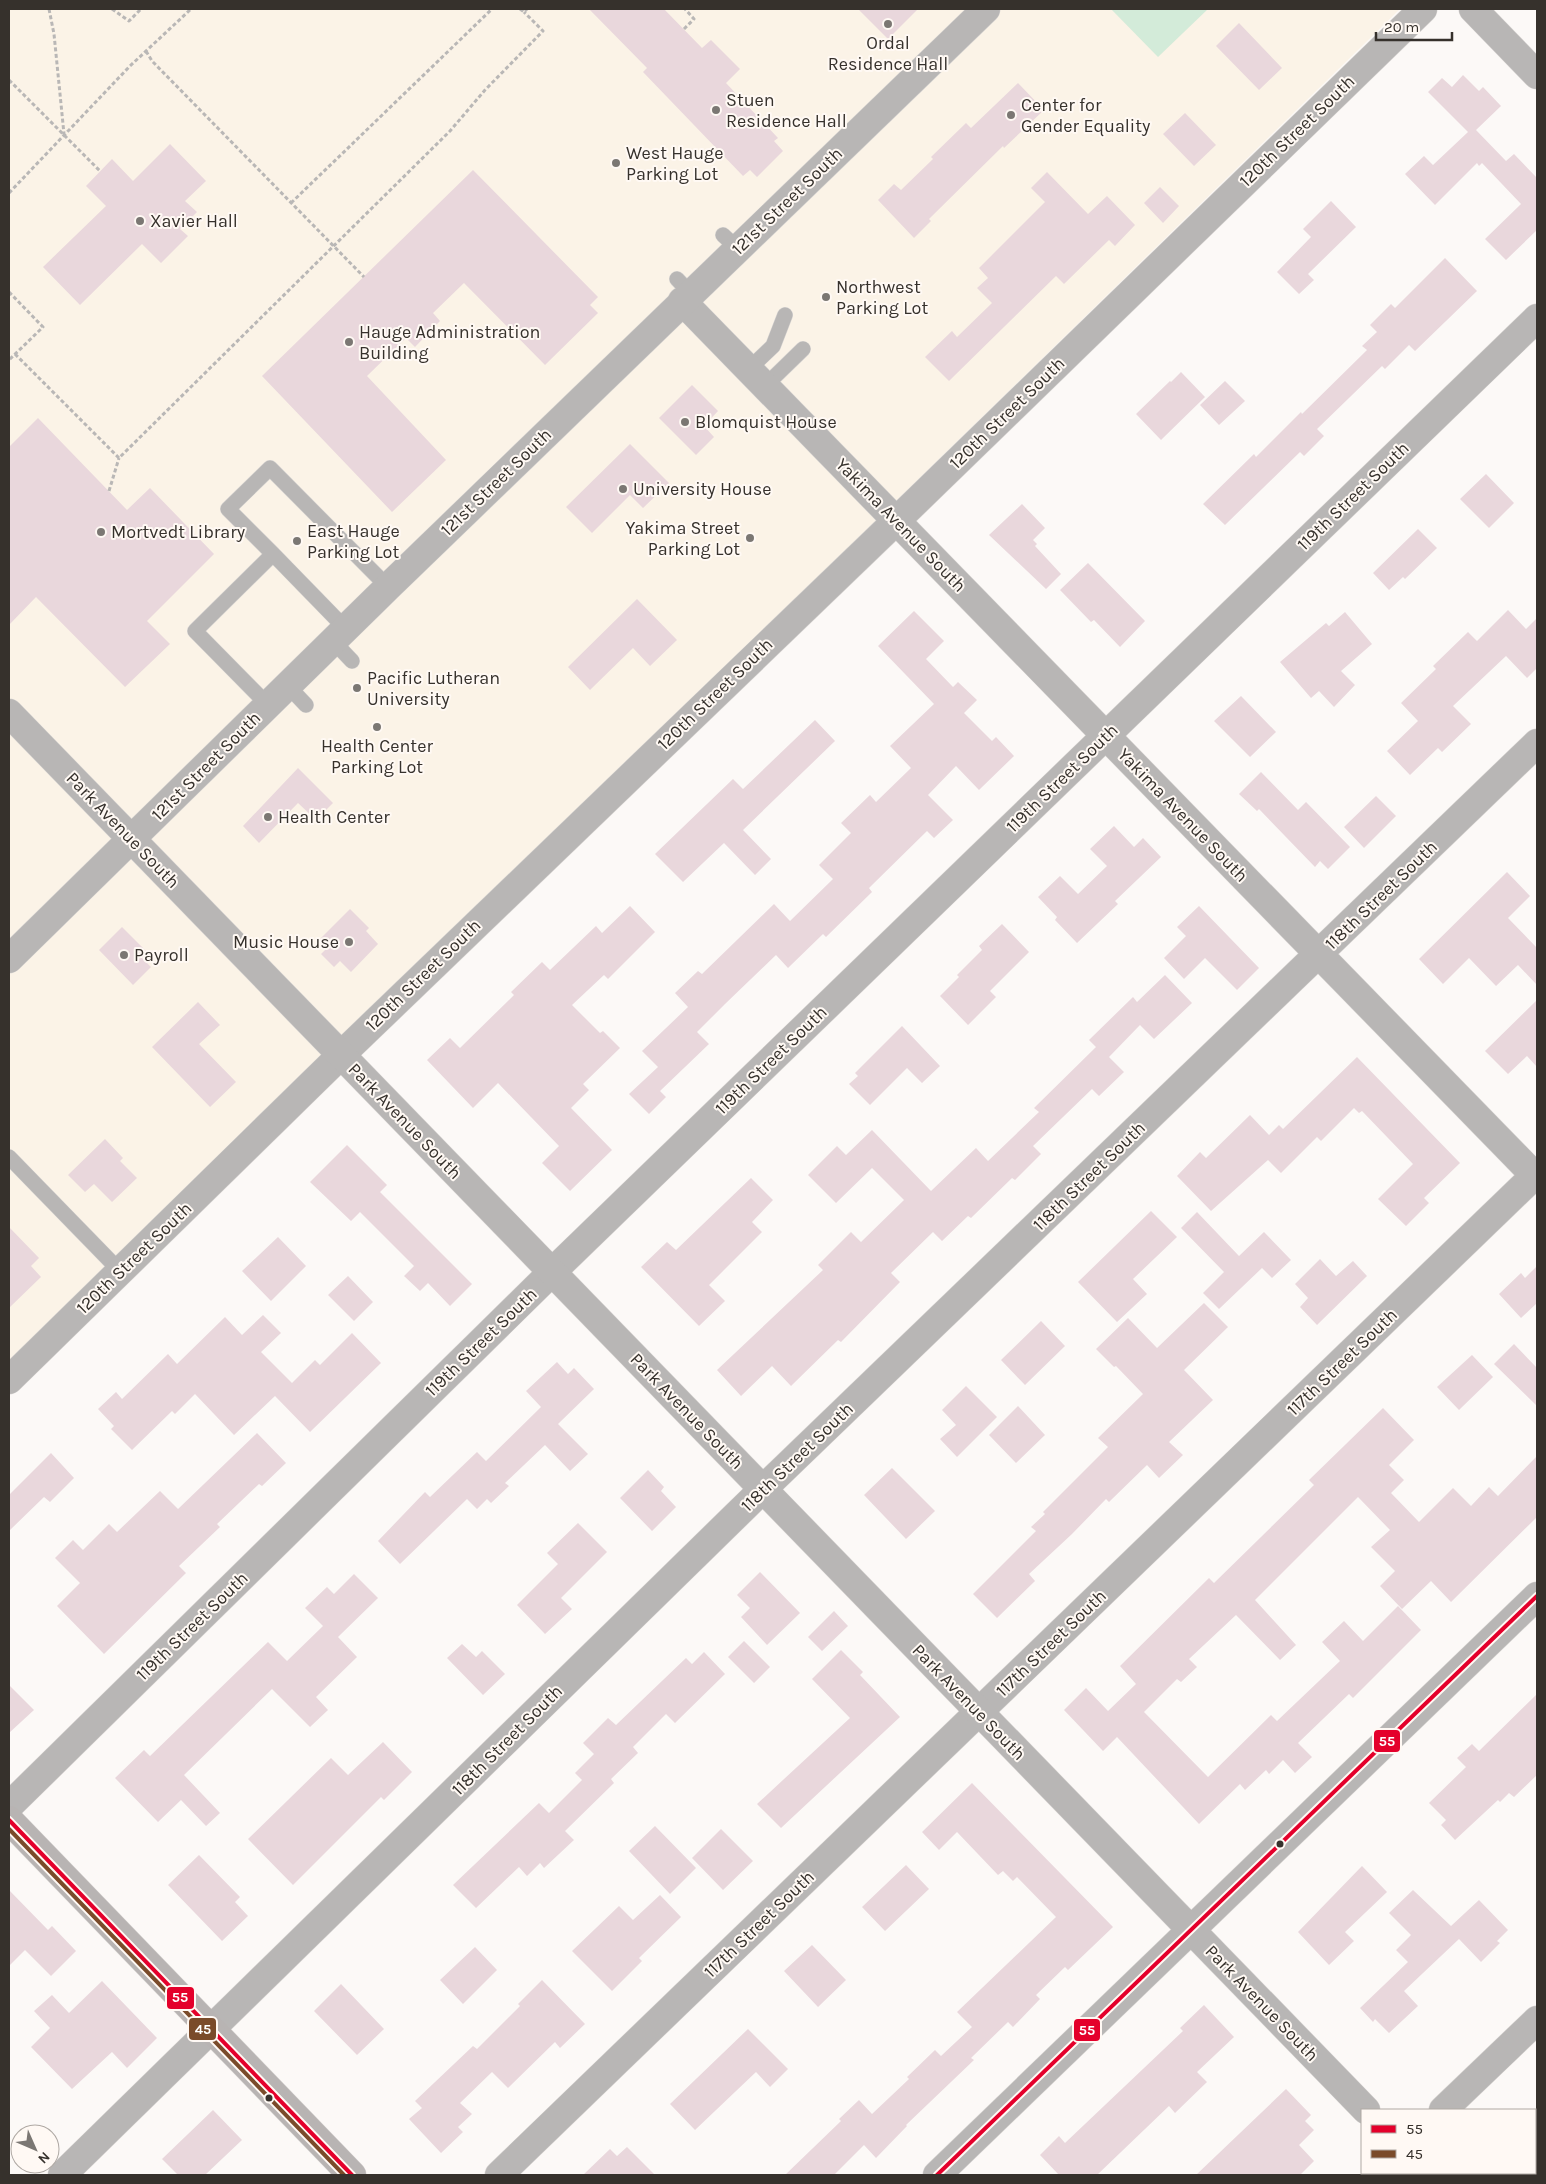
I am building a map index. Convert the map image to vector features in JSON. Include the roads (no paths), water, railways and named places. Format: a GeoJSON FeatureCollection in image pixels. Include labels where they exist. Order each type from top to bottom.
{"type":"FeatureCollection","features":[{"type":"Feature","properties":{"kind":"main road"},"geometry":{"type":"LineString","coordinates":[[9,1820],[352,2175]]}},
{"type":"Feature","properties":{"kind":"street","name":"121st Street South"},"geometry":{"type":"LineString","coordinates":[[9,959],[268,705],[297,695],[379,577],[683,291],[730,242],[986,9]]}},
{"type":"Feature","properties":{"kind":"street","name":"120th Street South"},"geometry":{"type":"LineString","coordinates":[[9,1380],[341,1055],[896,521],[1422,9]]}},
{"type":"Feature","properties":{"kind":"street"},"geometry":{"type":"LineString","coordinates":[[1472,9],[1537,75]]}},
{"type":"Feature","properties":{"kind":"street","name":"Yakima Avenue South"},"geometry":{"type":"LineString","coordinates":[[683,291],[757,378],[1536,1176]]}},
{"type":"Feature","properties":{"kind":"street","name":"119th Street South"},"geometry":{"type":"LineString","coordinates":[[9,1806],[552,1272],[1537,318]]}},
{"type":"Feature","properties":{"kind":"street","name":"Park Avenue South"},"geometry":{"type":"LineString","coordinates":[[9,713],[1365,2109]]}},
{"type":"Feature","properties":{"kind":"street","name":"118th Street South"},"geometry":{"type":"LineString","coordinates":[[62,2175],[763,1489],[1537,744]]}},
{"type":"Feature","properties":{"kind":"street","name":"117th Street South"},"geometry":{"type":"LineString","coordinates":[[499,2175],[1536,1176]]}},
{"type":"Feature","properties":{"kind":"street"},"geometry":{"type":"LineString","coordinates":[[937,2175],[1537,1596]]}},
{"type":"Feature","properties":{"kind":"street"},"geometry":{"type":"LineString","coordinates":[[1444,2109],[1537,2020]]}},
{"type":"Feature","properties":{"kind":"lane"},"geometry":{"type":"LineString","coordinates":[[757,378],[773,346],[785,315]]}},
{"type":"Feature","properties":{"kind":"lane"},"geometry":{"type":"LineString","coordinates":[[757,378],[803,349]]}},
{"type":"Feature","properties":{"kind":"lane"},"geometry":{"type":"LineString","coordinates":[[352,661],[327,609],[228,509],[270,468],[379,577]]}},
{"type":"Feature","properties":{"kind":"lane"},"geometry":{"type":"LineString","coordinates":[[268,705],[195,631],[273,554]]}},
{"type":"Feature","properties":{"kind":"lane"},"geometry":{"type":"LineString","coordinates":[[9,1157],[120,1271]]}},
{"type":"Feature","properties":{"kind":"place","name":"Ordal Residence Hall"},"geometry":{"type":"Point","coordinates":[888,24]}},
{"type":"Feature","properties":{"kind":"place","name":"Stuen Residence Hall"},"geometry":{"type":"Point","coordinates":[716,110]}},
{"type":"Feature","properties":{"kind":"place","name":"Center for Gender Equality"},"geometry":{"type":"Point","coordinates":[1011,115]}},
{"type":"Feature","properties":{"kind":"place","name":"West Hauge Parking Lot"},"geometry":{"type":"Point","coordinates":[616,163]}},
{"type":"Feature","properties":{"kind":"place","name":"Xavier Hall"},"geometry":{"type":"Point","coordinates":[140,221]}},
{"type":"Feature","properties":{"kind":"place","name":"Northwest Parking Lot"},"geometry":{"type":"Point","coordinates":[826,297]}},
{"type":"Feature","properties":{"kind":"place","name":"Hauge Administration Building"},"geometry":{"type":"Point","coordinates":[349,342]}},
{"type":"Feature","properties":{"kind":"place","name":"Blomquist House"},"geometry":{"type":"Point","coordinates":[685,422]}},
{"type":"Feature","properties":{"kind":"place","name":"University House"},"geometry":{"type":"Point","coordinates":[623,489]}},
{"type":"Feature","properties":{"kind":"place","name":"Mortvedt Library"},"geometry":{"type":"Point","coordinates":[101,532]}},
{"type":"Feature","properties":{"kind":"place","name":"Yakima Street Parking Lot"},"geometry":{"type":"Point","coordinates":[750,538]}},
{"type":"Feature","properties":{"kind":"place","name":"East Hauge Parking Lot"},"geometry":{"type":"Point","coordinates":[297,541]}},
{"type":"Feature","properties":{"kind":"place","name":"Pacific Lutheran University"},"geometry":{"type":"Point","coordinates":[357,688]}},
{"type":"Feature","properties":{"kind":"place","name":"Health Center Parking Lot"},"geometry":{"type":"Point","coordinates":[377,727]}},
{"type":"Feature","properties":{"kind":"place","name":"Health Center"},"geometry":{"type":"Point","coordinates":[268,817]}},
{"type":"Feature","properties":{"kind":"place","name":"Music House"},"geometry":{"type":"Point","coordinates":[349,942]}},
{"type":"Feature","properties":{"kind":"place","name":"Payroll"},"geometry":{"type":"Point","coordinates":[124,955]}}]}
